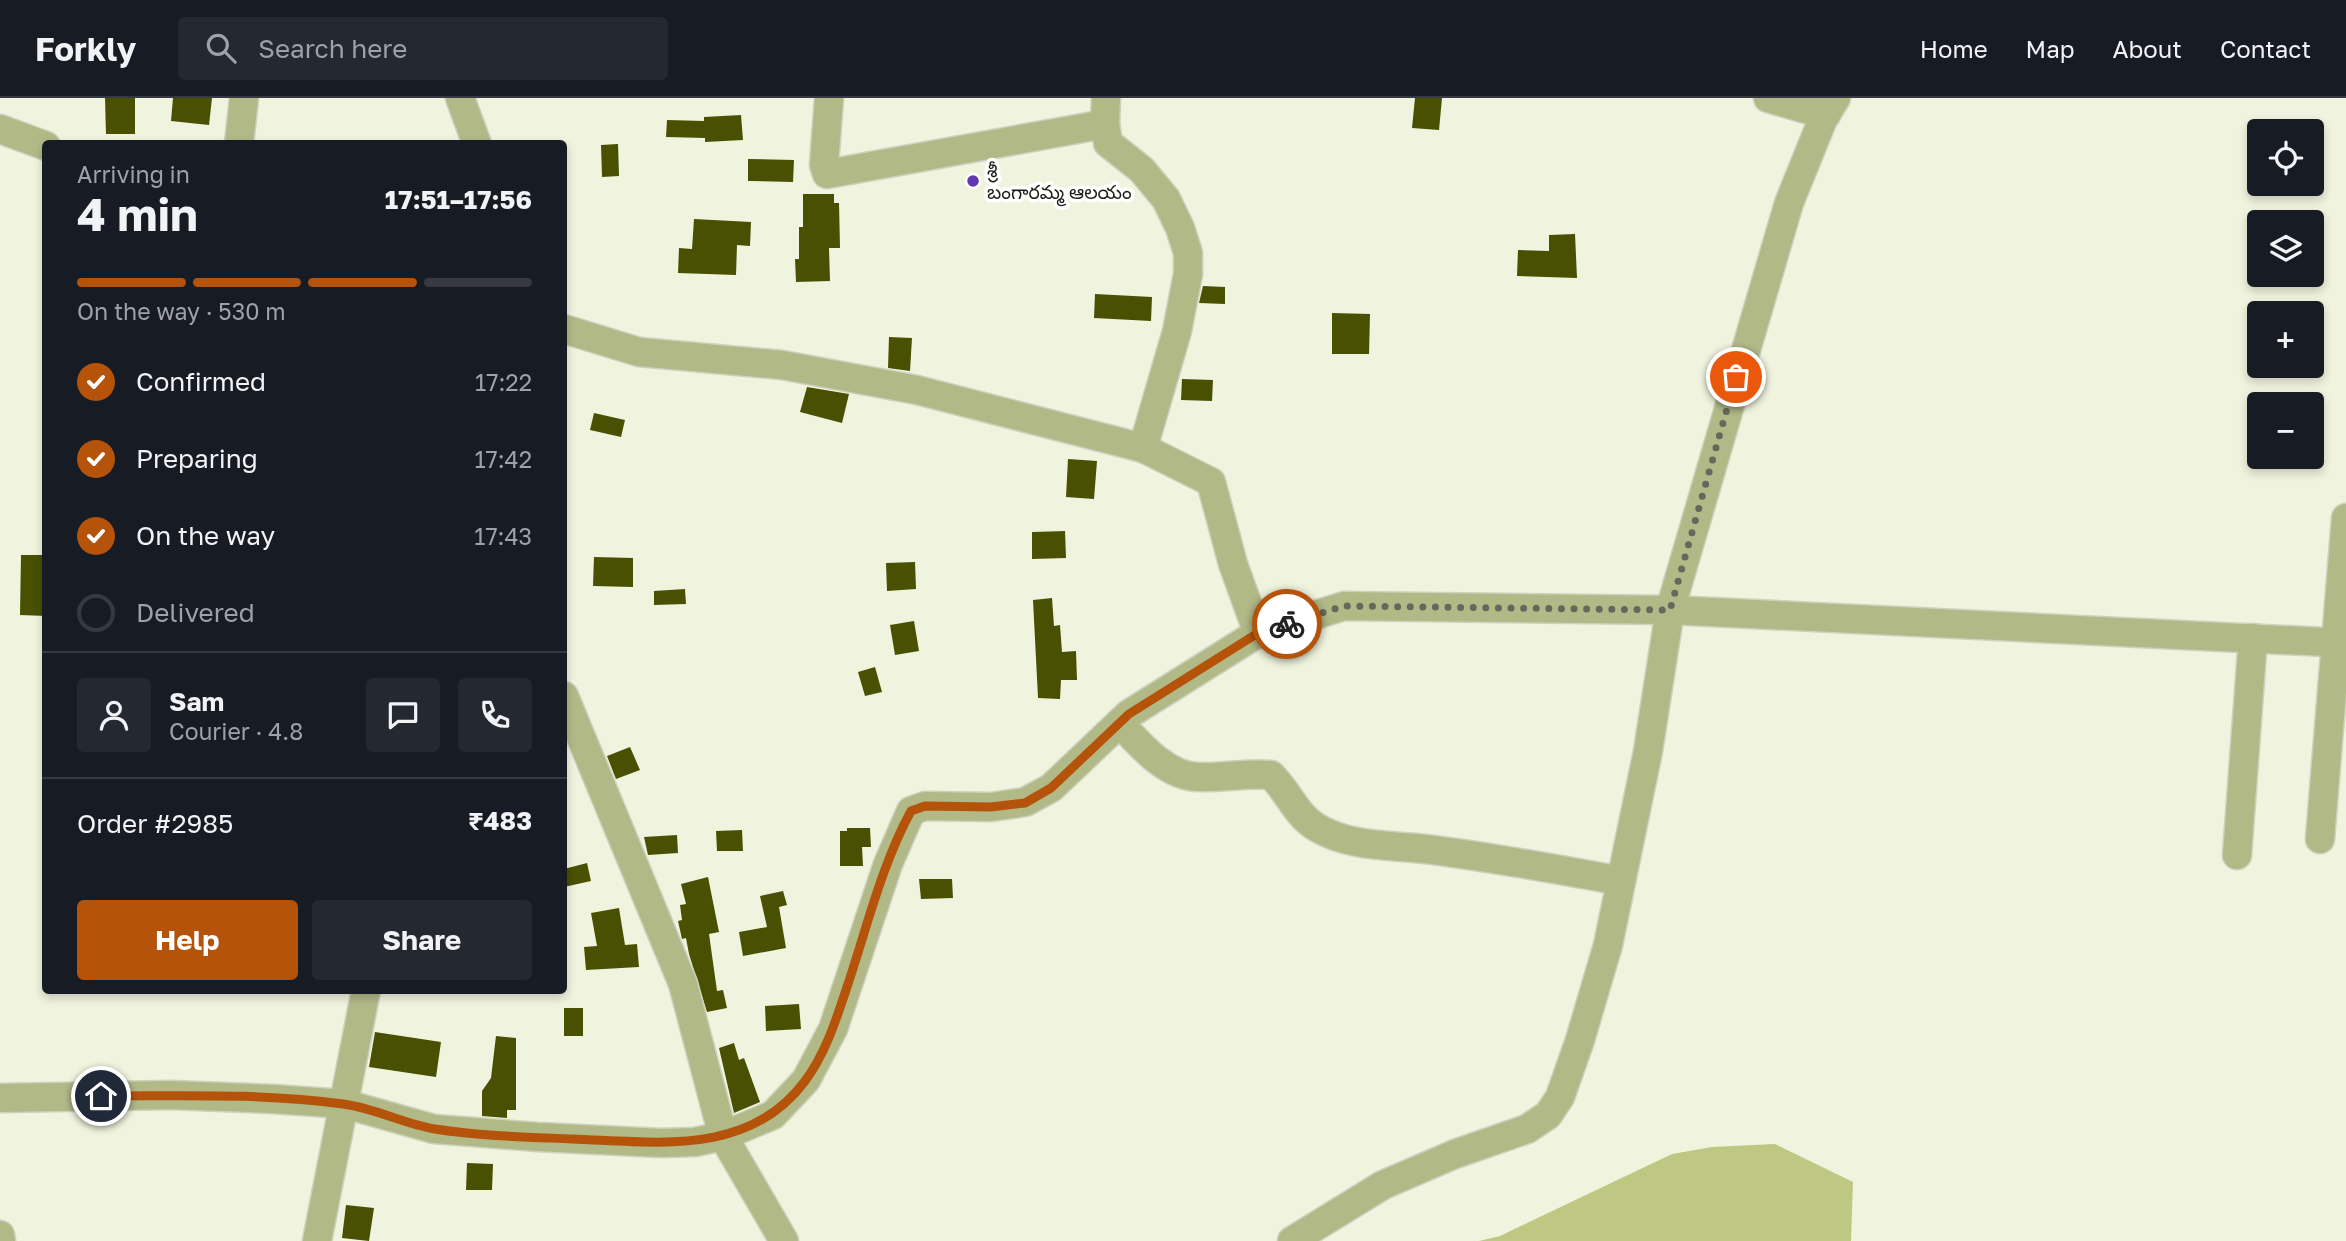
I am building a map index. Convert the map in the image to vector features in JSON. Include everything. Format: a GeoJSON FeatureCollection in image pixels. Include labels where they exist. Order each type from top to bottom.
{"type":"FeatureCollection","features":[{"type":"Feature","properties":{"kind":"street"},"geometry":{"type":"LineString","coordinates":[[239,140],[244,98]]}},
{"type":"Feature","properties":{"kind":"street"},"geometry":{"type":"LineString","coordinates":[[460,98],[476,140]]}},
{"type":"Feature","properties":{"kind":"street"},"geometry":{"type":"LineString","coordinates":[[829,98],[824,166],[827,174],[1105,111],[1108,143],[1142,170],[1166,198],[1188,253],[1188,274],[1177,331],[1143,448]]}},
{"type":"Feature","properties":{"kind":"street"},"geometry":{"type":"LineString","coordinates":[[1292,1241],[1383,1185],[1455,1154],[1527,1129],[1548,1115],[1560,1097],[1608,945],[1648,751],[1670,610],[1789,203],[1831,106],[1768,98]]}},
{"type":"Feature","properties":{"kind":"street"},"geometry":{"type":"LineString","coordinates":[[0,129],[42,145]]}},
{"type":"Feature","properties":{"kind":"street"},"geometry":{"type":"LineString","coordinates":[[567,330],[639,352],[782,365],[917,390],[1143,448],[1211,482],[1233,564],[1258,633]]}},
{"type":"Feature","properties":{"kind":"street"},"geometry":{"type":"LineString","coordinates":[[2319,839],[2340,643],[2346,518]]}},
{"type":"Feature","properties":{"kind":"street"},"geometry":{"type":"LineString","coordinates":[[0,1098],[171,1096],[345,1104],[434,1129],[662,1143],[695,1142],[723,1136],[773,1115],[806,1080],[833,1029],[888,864],[911,811],[925,806],[991,807],[1025,803],[1051,788],[1129,714],[1258,633],[1344,606],[1670,610],[2340,643]]}},
{"type":"Feature","properties":{"kind":"street"},"geometry":{"type":"LineString","coordinates":[[2237,855],[2253,638]]}},
{"type":"Feature","properties":{"kind":"street"},"geometry":{"type":"LineString","coordinates":[[567,703],[683,984],[723,1136],[783,1240]]}},
{"type":"Feature","properties":{"kind":"street"},"geometry":{"type":"LineString","coordinates":[[1119,723],[1143,749],[1160,761],[1196,777],[1271,775],[1282,785],[1300,814],[1335,837],[1372,846],[1423,849],[1621,881]]}},
{"type":"Feature","properties":{"kind":"street"},"geometry":{"type":"LineString","coordinates":[[317,1241],[365,994]]}},
{"type":"Feature","properties":{"kind":"street"},"geometry":{"type":"LineString","coordinates":[[0,1235],[1,1241]]}},
{"type":"Feature","properties":{"kind":"shaded area"},"geometry":{"type":"Polygon","coordinates":[[[1775,1144],[1853,1182],[1851,1241],[1479,1241],[1500,1236],[1672,1154],[1712,1147],[1775,1144]]]}},
{"type":"Feature","properties":{"kind":"building"},"geometry":{"type":"Polygon","coordinates":[[[105,98],[135,98],[135,134],[106,134],[105,98]]]}},
{"type":"Feature","properties":{"kind":"building"},"geometry":{"type":"Polygon","coordinates":[[[173,98],[212,98],[209,125],[171,121],[173,98]]]}},
{"type":"Feature","properties":{"kind":"building"},"geometry":{"type":"Polygon","coordinates":[[[1415,98],[1442,98],[1439,130],[1412,128],[1415,98]]]}},
{"type":"Feature","properties":{"kind":"building"},"geometry":{"type":"Polygon","coordinates":[[[741,115],[743,140],[705,142],[705,138],[666,137],[667,120],[704,121],[704,117],[741,115]]]}},
{"type":"Feature","properties":{"kind":"building"},"geometry":{"type":"Polygon","coordinates":[[[618,144],[619,176],[602,177],[601,145],[618,144]]]}},
{"type":"Feature","properties":{"kind":"building"},"geometry":{"type":"Polygon","coordinates":[[[748,159],[794,160],[793,182],[748,181],[748,159]]]}},
{"type":"Feature","properties":{"kind":"building"},"geometry":{"type":"Polygon","coordinates":[[[803,194],[834,194],[834,203],[839,203],[840,248],[829,248],[830,281],[796,282],[795,259],[799,259],[799,227],[803,227],[803,194]]]}},
{"type":"Feature","properties":{"kind":"building"},"geometry":{"type":"Polygon","coordinates":[[[694,219],[751,222],[750,246],[737,245],[736,275],[678,273],[679,248],[692,249],[694,219]]]}},
{"type":"Feature","properties":{"kind":"building"},"geometry":{"type":"Polygon","coordinates":[[[1575,234],[1577,278],[1517,276],[1518,250],[1549,251],[1549,235],[1575,234]]]}},
{"type":"Feature","properties":{"kind":"building"},"geometry":{"type":"Polygon","coordinates":[[[1203,286],[1225,287],[1225,304],[1199,303],[1203,286]]]}},
{"type":"Feature","properties":{"kind":"building"},"geometry":{"type":"Polygon","coordinates":[[[1095,294],[1152,297],[1151,321],[1094,318],[1095,294]]]}},
{"type":"Feature","properties":{"kind":"building"},"geometry":{"type":"Polygon","coordinates":[[[1332,313],[1370,314],[1369,354],[1332,354],[1332,313]]]}},
{"type":"Feature","properties":{"kind":"building"},"geometry":{"type":"Polygon","coordinates":[[[889,337],[912,338],[910,371],[888,368],[889,337]]]}},
{"type":"Feature","properties":{"kind":"building"},"geometry":{"type":"Polygon","coordinates":[[[1182,379],[1213,380],[1212,401],[1181,400],[1182,379]]]}},
{"type":"Feature","properties":{"kind":"building"},"geometry":{"type":"Polygon","coordinates":[[[807,387],[849,394],[842,423],[800,412],[807,387]]]}},
{"type":"Feature","properties":{"kind":"building"},"geometry":{"type":"Polygon","coordinates":[[[594,413],[625,420],[621,437],[590,430],[594,413]]]}},
{"type":"Feature","properties":{"kind":"building"},"geometry":{"type":"Polygon","coordinates":[[[1068,459],[1097,461],[1094,499],[1066,497],[1068,459]]]}},
{"type":"Feature","properties":{"kind":"building"},"geometry":{"type":"Polygon","coordinates":[[[1065,531],[1066,558],[1032,559],[1032,532],[1065,531]]]}},
{"type":"Feature","properties":{"kind":"building"},"geometry":{"type":"Polygon","coordinates":[[[21,555],[42,555],[42,616],[20,615],[21,555]]]}},
{"type":"Feature","properties":{"kind":"building"},"geometry":{"type":"Polygon","coordinates":[[[594,557],[633,558],[633,587],[593,586],[594,557]]]}},
{"type":"Feature","properties":{"kind":"building"},"geometry":{"type":"Polygon","coordinates":[[[915,562],[916,589],[887,591],[886,563],[915,562]]]}},
{"type":"Feature","properties":{"kind":"building"},"geometry":{"type":"Polygon","coordinates":[[[685,589],[686,604],[654,605],[654,591],[685,589]]]}},
{"type":"Feature","properties":{"kind":"building"},"geometry":{"type":"Polygon","coordinates":[[[1052,598],[1054,626],[1060,625],[1062,652],[1076,651],[1077,680],[1061,680],[1060,699],[1038,698],[1033,600],[1052,598]]]}},
{"type":"Feature","properties":{"kind":"building"},"geometry":{"type":"Polygon","coordinates":[[[914,621],[919,651],[895,655],[890,625],[914,621]]]}},
{"type":"Feature","properties":{"kind":"building"},"geometry":{"type":"Polygon","coordinates":[[[875,667],[882,692],[865,696],[858,672],[875,667]]]}},
{"type":"Feature","properties":{"kind":"building"},"geometry":{"type":"Polygon","coordinates":[[[630,747],[640,770],[616,779],[607,756],[630,747]]]}},
{"type":"Feature","properties":{"kind":"building"},"geometry":{"type":"Polygon","coordinates":[[[847,828],[870,828],[871,847],[862,847],[863,866],[840,866],[840,831],[847,831],[847,828]]]}},
{"type":"Feature","properties":{"kind":"building"},"geometry":{"type":"Polygon","coordinates":[[[742,830],[743,851],[717,851],[716,831],[742,830]]]}},
{"type":"Feature","properties":{"kind":"building"},"geometry":{"type":"Polygon","coordinates":[[[677,835],[678,853],[648,855],[644,837],[677,835]]]}},
{"type":"Feature","properties":{"kind":"building"},"geometry":{"type":"Polygon","coordinates":[[[587,863],[591,881],[567,886],[567,868],[587,863]]]}},
{"type":"Feature","properties":{"kind":"building"},"geometry":{"type":"Polygon","coordinates":[[[708,877],[719,932],[709,934],[717,991],[723,990],[727,1008],[707,1012],[686,938],[682,939],[678,921],[682,920],[680,905],[686,904],[681,884],[708,877]]]}},
{"type":"Feature","properties":{"kind":"building"},"geometry":{"type":"Polygon","coordinates":[[[919,879],[952,879],[953,898],[921,899],[919,879]]]}},
{"type":"Feature","properties":{"kind":"building"},"geometry":{"type":"Polygon","coordinates":[[[783,891],[787,905],[779,907],[786,948],[743,956],[739,932],[767,927],[760,896],[783,891]]]}},
{"type":"Feature","properties":{"kind":"building"},"geometry":{"type":"Polygon","coordinates":[[[619,908],[625,945],[637,944],[639,967],[586,970],[584,947],[597,946],[591,913],[619,908]]]}},
{"type":"Feature","properties":{"kind":"building"},"geometry":{"type":"Polygon","coordinates":[[[799,1004],[801,1029],[766,1031],[765,1006],[799,1004]]]}},
{"type":"Feature","properties":{"kind":"building"},"geometry":{"type":"Polygon","coordinates":[[[564,1008],[583,1008],[583,1036],[564,1036],[564,1008]]]}},
{"type":"Feature","properties":{"kind":"building"},"geometry":{"type":"Polygon","coordinates":[[[375,1032],[441,1042],[436,1077],[369,1067],[375,1032]]]}},
{"type":"Feature","properties":{"kind":"building"},"geometry":{"type":"Polygon","coordinates":[[[496,1036],[516,1038],[516,1110],[507,1110],[507,1118],[482,1116],[482,1091],[491,1078],[496,1036]]]}},
{"type":"Feature","properties":{"kind":"building"},"geometry":{"type":"Polygon","coordinates":[[[734,1043],[739,1060],[744,1058],[760,1102],[734,1113],[719,1048],[734,1043]]]}},
{"type":"Feature","properties":{"kind":"building"},"geometry":{"type":"Polygon","coordinates":[[[467,1163],[493,1164],[492,1190],[466,1190],[467,1163]]]}},
{"type":"Feature","properties":{"kind":"building"},"geometry":{"type":"Polygon","coordinates":[[[346,1205],[374,1208],[369,1241],[342,1238],[346,1205]]]}},
{"type":"Feature","properties":{"kind":"way so far"},"geometry":{"type":"LineString","coordinates":[[1287,624],[1344,606],[1670,610],[1736,377]]}},
{"type":"Feature","properties":{"kind":"place","name":"శ్రీ బంగారమ్మ ఆలయం"},"geometry":{"type":"Point","coordinates":[973,181]}},
{"type":"Feature","properties":{"kind":"route"},"geometry":{"type":"LineString","coordinates":[[101,1096],[222,1097],[345,1104],[434,1129],[538,1137],[662,1143],[695,1142],[723,1136],[773,1115],[806,1080],[833,1029],[888,864],[911,811],[925,806],[991,807],[1025,803],[1051,788],[1129,714],[1258,633],[1287,624]]}}]}
